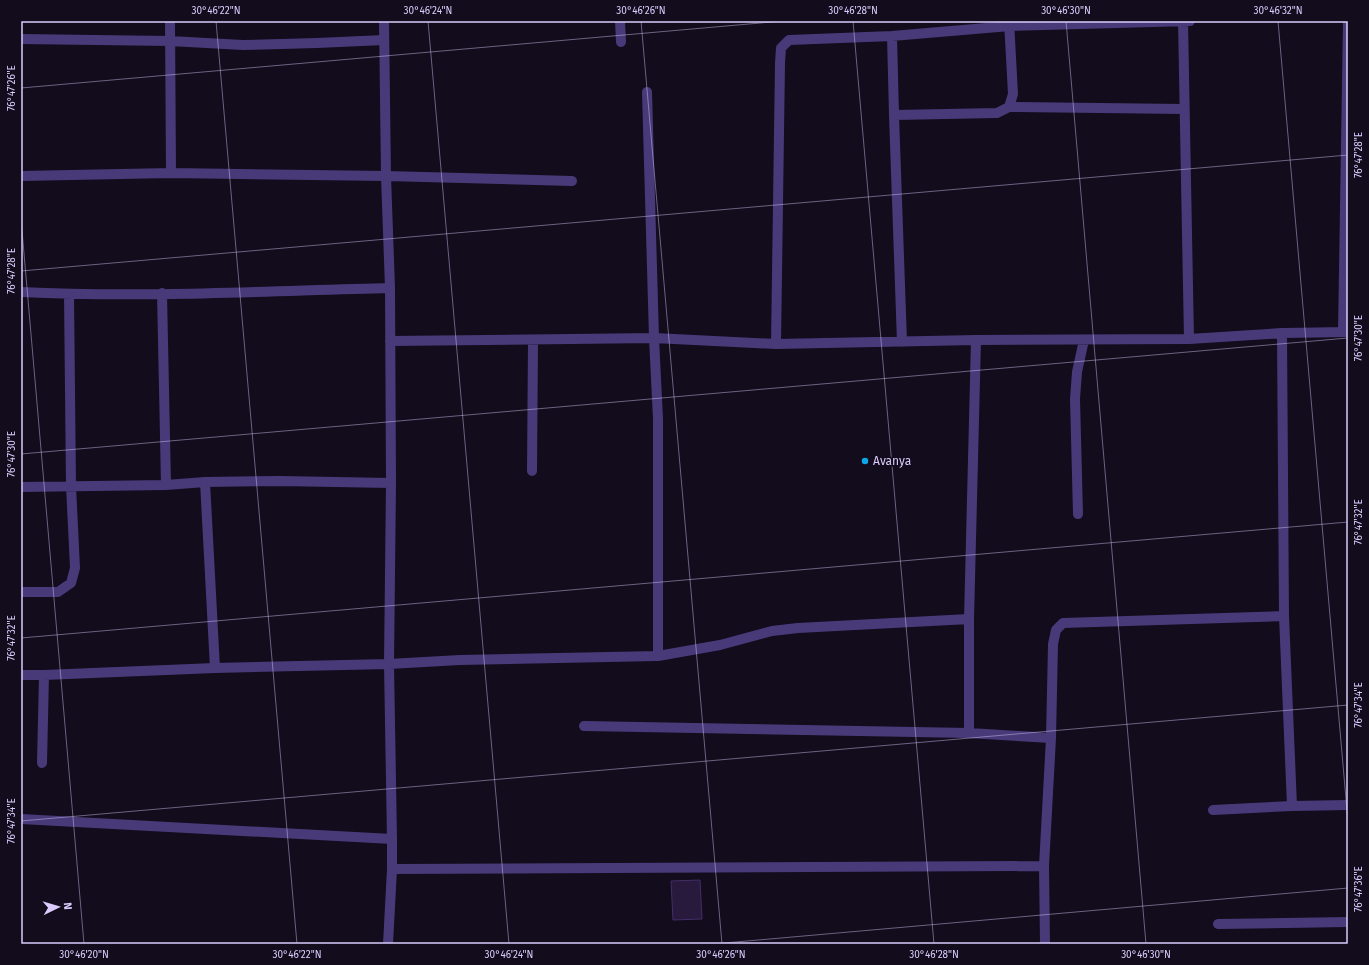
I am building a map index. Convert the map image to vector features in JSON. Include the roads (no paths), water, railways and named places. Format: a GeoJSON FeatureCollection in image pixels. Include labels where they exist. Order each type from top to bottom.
{"type":"FeatureCollection","features":[{"type":"Feature","properties":{"kind":"street"},"geometry":{"type":"LineString","coordinates":[[170,21],[171,173]]}},
{"type":"Feature","properties":{"kind":"street"},"geometry":{"type":"LineString","coordinates":[[384,21],[386,176],[390,288],[391,483],[389,664],[392,869],[388,944]]}},
{"type":"Feature","properties":{"kind":"street"},"geometry":{"type":"LineString","coordinates":[[620,21],[621,42]]}},
{"type":"Feature","properties":{"kind":"street"},"geometry":{"type":"LineString","coordinates":[[1182,21],[1188,339]]}},
{"type":"Feature","properties":{"kind":"street"},"geometry":{"type":"LineString","coordinates":[[776,344],[781,48],[788,40],[892,36],[1010,24],[1190,21]]}},
{"type":"Feature","properties":{"kind":"street"},"geometry":{"type":"LineString","coordinates":[[390,341],[654,338],[776,344],[976,340],[1188,339],[1282,333],[1345,332],[1348,21]]}},
{"type":"Feature","properties":{"kind":"street"},"geometry":{"type":"LineString","coordinates":[[1009,107],[1013,94],[1010,24]]}},
{"type":"Feature","properties":{"kind":"street"},"geometry":{"type":"LineString","coordinates":[[892,36],[902,342]]}},
{"type":"Feature","properties":{"kind":"street"},"geometry":{"type":"LineString","coordinates":[[21,39],[170,41],[243,45],[384,40]]}},
{"type":"Feature","properties":{"kind":"street"},"geometry":{"type":"LineString","coordinates":[[647,92],[654,338],[658,419],[658,656]]}},
{"type":"Feature","properties":{"kind":"street"},"geometry":{"type":"LineString","coordinates":[[894,115],[997,113],[1009,107],[1184,109]]}},
{"type":"Feature","properties":{"kind":"street"},"geometry":{"type":"LineString","coordinates":[[21,176],[171,173],[386,176],[572,181]]}},
{"type":"Feature","properties":{"kind":"street"},"geometry":{"type":"LineString","coordinates":[[21,292],[69,294],[162,293],[390,288]]}},
{"type":"Feature","properties":{"kind":"street"},"geometry":{"type":"LineString","coordinates":[[162,293],[166,485]]}},
{"type":"Feature","properties":{"kind":"street"},"geometry":{"type":"LineString","coordinates":[[21,592],[58,592],[71,583],[75,568],[71,486],[69,294]]}},
{"type":"Feature","properties":{"kind":"street"},"geometry":{"type":"LineString","coordinates":[[1282,333],[1284,616],[1292,806]]}},
{"type":"Feature","properties":{"kind":"street"},"geometry":{"type":"LineString","coordinates":[[532,471],[533,340]]}},
{"type":"Feature","properties":{"kind":"street"},"geometry":{"type":"LineString","coordinates":[[969,733],[969,619],[976,340]]}},
{"type":"Feature","properties":{"kind":"street"},"geometry":{"type":"LineString","coordinates":[[1078,514],[1074,399],[1084,340]]}},
{"type":"Feature","properties":{"kind":"street"},"geometry":{"type":"LineString","coordinates":[[21,487],[166,485],[205,482],[280,481],[391,483]]}},
{"type":"Feature","properties":{"kind":"street"},"geometry":{"type":"LineString","coordinates":[[205,482],[215,668]]}},
{"type":"Feature","properties":{"kind":"street"},"geometry":{"type":"LineString","coordinates":[[1044,944],[1044,866],[1051,738],[1053,644],[1056,630],[1063,623],[1284,616]]}},
{"type":"Feature","properties":{"kind":"street"},"geometry":{"type":"LineString","coordinates":[[21,675],[215,668],[389,664],[460,660],[658,656],[720,645],[772,631],[798,628],[969,619]]}},
{"type":"Feature","properties":{"kind":"street"},"geometry":{"type":"LineString","coordinates":[[42,763],[44,675]]}},
{"type":"Feature","properties":{"kind":"street"},"geometry":{"type":"LineString","coordinates":[[584,726],[969,733],[1051,738]]}},
{"type":"Feature","properties":{"kind":"street"},"geometry":{"type":"LineString","coordinates":[[1212,810],[1348,805]]}},
{"type":"Feature","properties":{"kind":"street"},"geometry":{"type":"LineString","coordinates":[[21,819],[392,839]]}},
{"type":"Feature","properties":{"kind":"street"},"geometry":{"type":"LineString","coordinates":[[392,869],[1044,866]]}},
{"type":"Feature","properties":{"kind":"street"},"geometry":{"type":"LineString","coordinates":[[1218,924],[1348,922]]}},
{"type":"Feature","properties":{"kind":"place","name":"Avanya"},"geometry":{"type":"Point","coordinates":[865,461]}}]}
